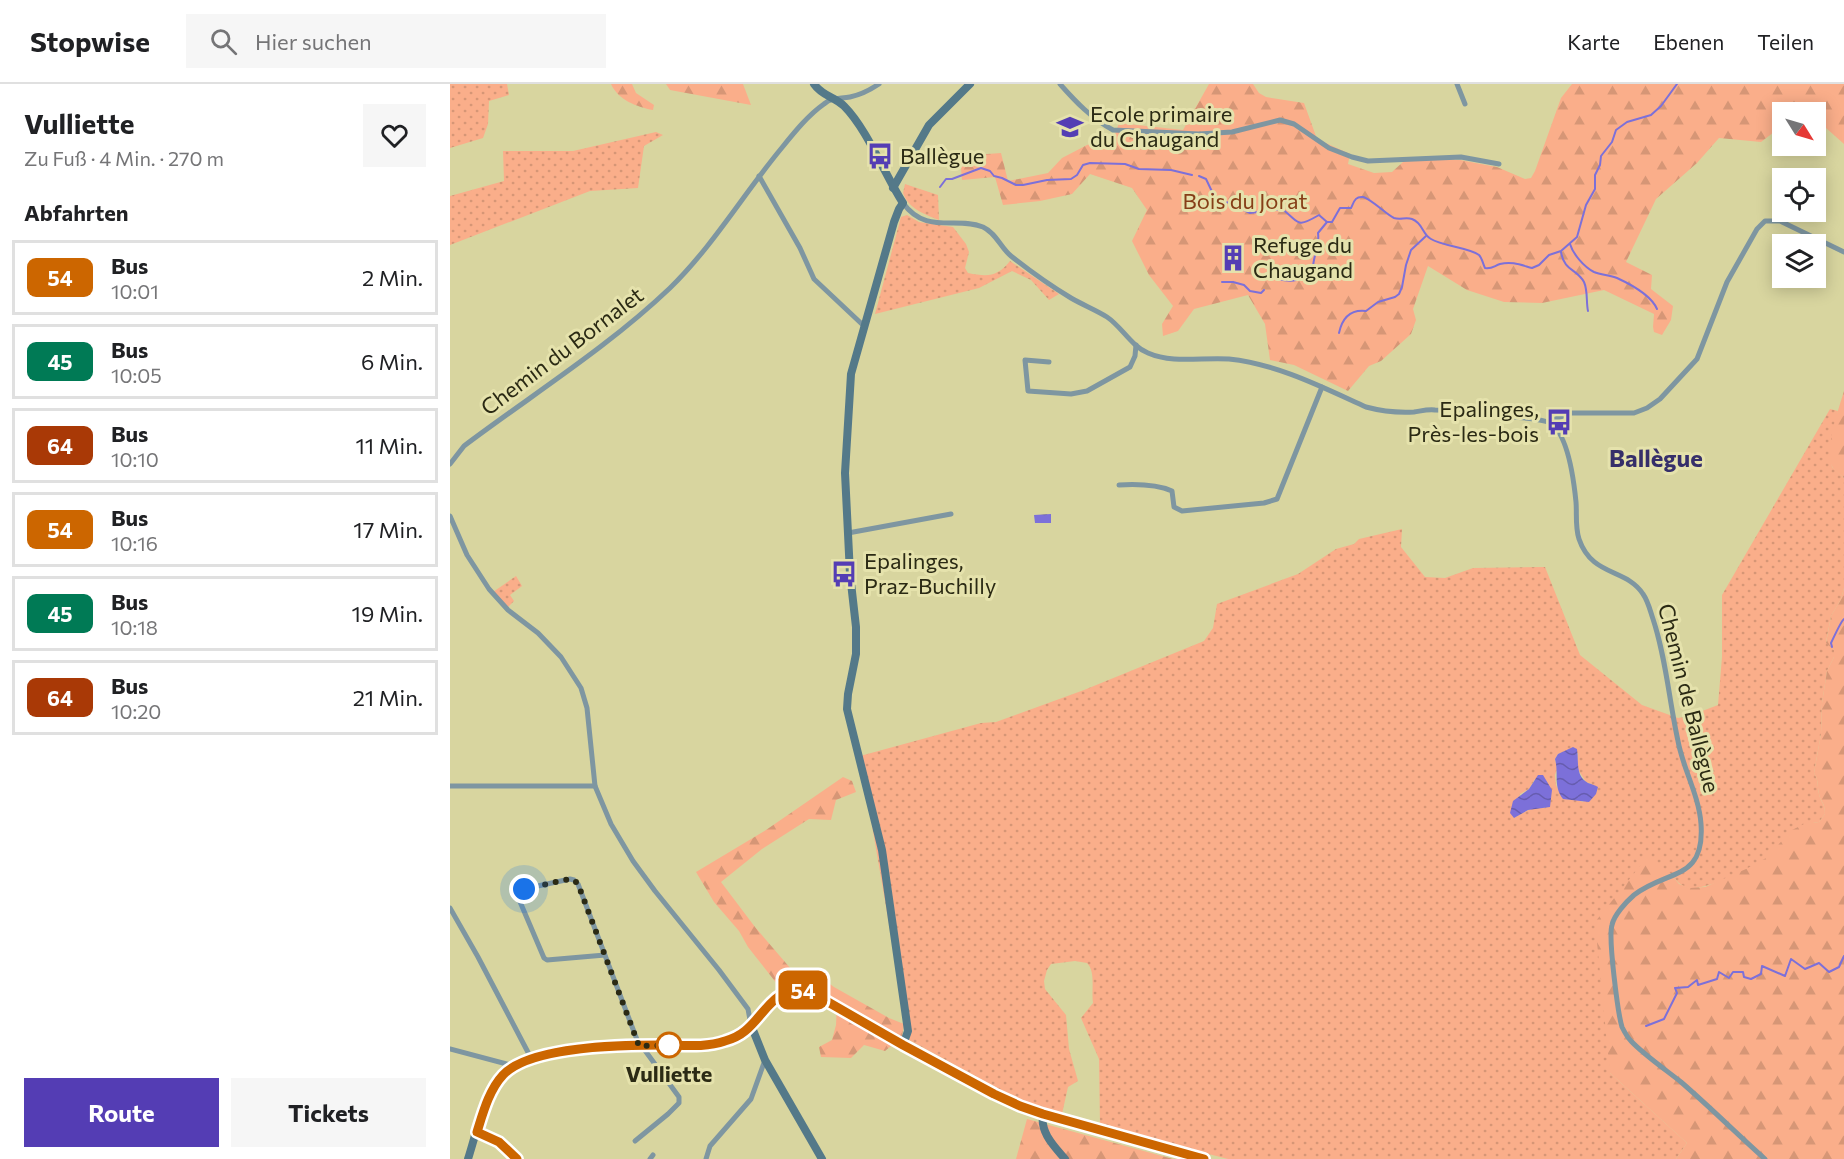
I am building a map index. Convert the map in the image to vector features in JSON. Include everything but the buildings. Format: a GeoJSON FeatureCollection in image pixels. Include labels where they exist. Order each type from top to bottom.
{"type":"FeatureCollection","features":[{"type":"Feature","properties":{"kind":"main road"},"geometry":{"type":"LineString","coordinates":[[477,1132],[499,1142],[517,1159]]}},
{"type":"Feature","properties":{"kind":"street"},"geometry":{"type":"LineString","coordinates":[[813,84],[818,90],[843,105],[861,128],[893,188],[914,214],[929,221],[983,228],[991,233],[1008,254],[1069,297],[1107,317],[1136,345],[1148,353],[1162,358],[1229,359],[1252,364],[1294,375],[1366,407],[1383,411],[1413,412],[1433,409],[1509,416],[1549,423],[1572,413],[1634,413],[1660,399],[1696,359],[1727,282],[1757,229],[1765,221],[1780,222],[1844,252]]}},
{"type":"Feature","properties":{"kind":"street"},"geometry":{"type":"LineString","coordinates":[[831,99],[850,97],[879,84]]}},
{"type":"Feature","properties":{"kind":"street"},"geometry":{"type":"LineString","coordinates":[[893,188],[929,125],[970,84]]}},
{"type":"Feature","properties":{"kind":"street"},"geometry":{"type":"LineString","coordinates":[[1060,84],[1102,124],[1113,130],[1199,134],[1232,132],[1280,120],[1294,124],[1329,148],[1368,161],[1461,157],[1499,164]]}},
{"type":"Feature","properties":{"kind":"street"},"geometry":{"type":"LineString","coordinates":[[1456,84],[1465,104]]}},
{"type":"Feature","properties":{"kind":"street","name":"Chemin du Bornalet"},"geometry":{"type":"LineString","coordinates":[[451,461],[464,446],[615,336],[671,287],[807,119],[831,99]]}},
{"type":"Feature","properties":{"kind":"street"},"geometry":{"type":"LineString","coordinates":[[759,176],[800,248],[816,282],[864,326]]}},
{"type":"Feature","properties":{"kind":"street"},"geometry":{"type":"LineString","coordinates":[[903,203],[896,215],[851,374],[845,473],[856,627],[854,666],[848,693],[849,719],[882,850],[908,1031],[903,1045]]}},
{"type":"Feature","properties":{"kind":"street"},"geometry":{"type":"LineString","coordinates":[[1048,362],[1025,360],[1028,391],[1071,394],[1087,391],[1132,364],[1136,345]]}},
{"type":"Feature","properties":{"kind":"street"},"geometry":{"type":"LineString","coordinates":[[1119,485],[1137,484],[1172,491],[1174,507],[1182,511],[1264,503],[1277,498],[1322,387]]}},
{"type":"Feature","properties":{"kind":"street","name":"Chemin de Ballègue"},"geometry":{"type":"LineString","coordinates":[[1549,423],[1558,431],[1568,455],[1576,501],[1576,526],[1583,548],[1592,562],[1599,567],[1637,586],[1647,602],[1662,648],[1678,742],[1700,815],[1700,844],[1693,863],[1684,870],[1632,896],[1613,920],[1610,937],[1622,1027],[1630,1041],[1683,1084],[1765,1159]]}},
{"type":"Feature","properties":{"kind":"street"},"geometry":{"type":"LineString","coordinates":[[848,533],[951,514]]}},
{"type":"Feature","properties":{"kind":"street"},"geometry":{"type":"LineString","coordinates":[[450,516],[467,555],[489,589],[508,610],[538,633],[561,657],[581,688],[587,708],[595,786],[611,824],[633,861],[655,891],[748,1009],[753,1034],[765,1060],[822,1159]]}},
{"type":"Feature","properties":{"kind":"street"},"geometry":{"type":"LineString","coordinates":[[450,786],[595,786]]}},
{"type":"Feature","properties":{"kind":"street"},"geometry":{"type":"LineString","coordinates":[[605,955],[547,960],[544,958],[518,897],[520,891],[570,879],[578,884],[640,1045],[679,1097],[679,1103],[635,1141]]}},
{"type":"Feature","properties":{"kind":"street"},"geometry":{"type":"LineString","coordinates":[[450,908],[531,1058]]}},
{"type":"Feature","properties":{"kind":"street"},"geometry":{"type":"LineString","coordinates":[[468,1159],[493,1089],[504,1074],[514,1066],[531,1058],[555,1053],[640,1045],[709,1045],[721,1042],[739,1035],[783,993],[794,990],[806,991],[1006,1100],[1043,1114],[1204,1159]]}},
{"type":"Feature","properties":{"kind":"street"},"geometry":{"type":"LineString","coordinates":[[748,1009],[761,1013]]}},
{"type":"Feature","properties":{"kind":"street"},"geometry":{"type":"LineString","coordinates":[[450,1049],[514,1066]]}},
{"type":"Feature","properties":{"kind":"street"},"geometry":{"type":"LineString","coordinates":[[705,1159],[710,1146],[751,1099],[765,1060]]}},
{"type":"Feature","properties":{"kind":"street"},"geometry":{"type":"LineString","coordinates":[[1043,1114],[1044,1132],[1065,1159]]}},
{"type":"Feature","properties":{"kind":"green space"},"geometry":{"type":"Polygon","coordinates":[[[450,84],[507,84],[509,95],[489,101],[488,124],[483,138],[450,148],[450,84]]]}},
{"type":"Feature","properties":{"kind":"green space"},"geometry":{"type":"Polygon","coordinates":[[[611,84],[632,84],[636,93],[654,105],[653,110],[629,102],[614,90],[611,84]]]}},
{"type":"Feature","properties":{"kind":"green space"},"geometry":{"type":"Polygon","coordinates":[[[666,84],[743,84],[751,105],[670,90],[666,84]]]}},
{"type":"Feature","properties":{"kind":"green space","name":"Bois du Jorat"},"geometry":{"type":"Polygon","coordinates":[[[1209,84],[1253,84],[1259,93],[1266,97],[1304,103],[1317,139],[1350,154],[1348,164],[1374,173],[1392,172],[1404,161],[1460,160],[1497,167],[1525,179],[1531,178],[1535,171],[1561,98],[1572,84],[1844,84],[1844,144],[1826,128],[1826,102],[1772,102],[1772,134],[1761,142],[1719,138],[1697,163],[1656,199],[1626,262],[1652,275],[1651,289],[1673,306],[1671,320],[1662,335],[1654,332],[1654,314],[1604,290],[1542,303],[1504,302],[1467,290],[1428,266],[1413,309],[1416,320],[1411,334],[1381,361],[1369,366],[1348,391],[1294,365],[1270,360],[1265,324],[1248,295],[1194,309],[1178,331],[1163,336],[1162,324],[1173,306],[1149,275],[1132,241],[1147,210],[1132,188],[1090,174],[1072,194],[1040,201],[1003,205],[995,177],[962,180],[960,156],[1001,153],[1008,181],[1048,173],[1062,158],[1087,145],[1114,137],[1119,123],[1183,130],[1209,84]]]}},
{"type":"Feature","properties":{"kind":"green space"},"geometry":{"type":"Polygon","coordinates":[[[656,132],[663,135],[644,146],[638,188],[590,191],[450,245],[450,196],[504,181],[503,151],[573,151],[656,132]]]}},
{"type":"Feature","properties":{"kind":"green space"},"geometry":{"type":"Polygon","coordinates":[[[905,184],[938,195],[939,220],[928,216],[909,203],[903,193],[905,184]]]}},
{"type":"Feature","properties":{"kind":"green space"},"geometry":{"type":"Polygon","coordinates":[[[907,215],[919,222],[953,227],[969,252],[965,268],[968,273],[981,275],[996,273],[1010,261],[1059,294],[1049,300],[1031,280],[1012,271],[979,288],[875,314],[901,217],[907,215]]]}},
{"type":"Feature","properties":{"kind":"green space"},"geometry":{"type":"Polygon","coordinates":[[[1844,391],[1844,478],[1833,468],[1830,452],[1833,430],[1844,391]]]}},
{"type":"Feature","properties":{"kind":"green space"},"geometry":{"type":"Polygon","coordinates":[[[1830,409],[1838,411],[1830,451],[1832,467],[1844,478],[1844,588],[1841,599],[1831,616],[1826,642],[1834,650],[1834,657],[1827,671],[1822,703],[1821,734],[1814,773],[1825,814],[1819,822],[1799,827],[1793,831],[1767,858],[1741,873],[1706,886],[1689,888],[1681,884],[1670,873],[1610,1073],[1687,1143],[1676,1159],[1228,1159],[1100,1126],[1099,1059],[1081,1018],[1093,1003],[1092,976],[1087,963],[1075,961],[1051,964],[1044,981],[1045,989],[1066,1015],[1069,1049],[1078,1081],[1068,1087],[1062,1114],[1030,1106],[909,1040],[860,756],[981,723],[996,722],[1084,690],[1204,641],[1213,628],[1217,604],[1298,574],[1336,549],[1354,544],[1359,539],[1402,529],[1401,547],[1425,577],[1445,578],[1473,568],[1545,567],[1580,655],[1642,705],[1678,718],[1718,705],[1722,657],[1722,595],[1830,409]],[[1578,753],[1558,754],[1555,759],[1556,785],[1563,799],[1576,799],[1583,802],[1592,784],[1586,782],[1577,768],[1578,753]],[[1535,779],[1529,789],[1520,794],[1514,818],[1533,809],[1545,808],[1535,779]]]}},
{"type":"Feature","properties":{"kind":"green space"},"geometry":{"type":"Polygon","coordinates":[[[516,576],[522,586],[510,595],[514,601],[508,607],[493,592],[516,576]]]}},
{"type":"Feature","properties":{"kind":"green space"},"geometry":{"type":"Polygon","coordinates":[[[1844,588],[1844,1159],[1676,1159],[1687,1143],[1610,1073],[1595,922],[1648,856],[1670,873],[1679,884],[1690,888],[1705,887],[1766,858],[1792,830],[1804,824],[1819,822],[1825,814],[1814,773],[1821,734],[1822,703],[1827,671],[1834,657],[1834,650],[1826,643],[1831,616],[1841,599],[1844,588]]]}},
{"type":"Feature","properties":{"kind":"green space"},"geometry":{"type":"Polygon","coordinates":[[[843,777],[852,781],[856,792],[836,800],[831,820],[809,819],[762,849],[721,882],[791,969],[810,969],[834,987],[904,1024],[902,1037],[885,1051],[864,1045],[851,1058],[821,1057],[819,1047],[832,1040],[836,1025],[837,1003],[811,985],[798,984],[781,989],[748,947],[739,931],[714,902],[696,872],[766,830],[843,777]]]}},
{"type":"Feature","properties":{"kind":"green space"},"geometry":{"type":"Polygon","coordinates":[[[1027,1119],[1173,1159],[1016,1159],[1027,1119]]]}},
{"type":"Feature","properties":{"kind":"water"},"geometry":{"type":"Polygon","coordinates":[[[1051,514],[1051,523],[1035,523],[1034,515],[1051,514]]]}},
{"type":"Feature","properties":{"kind":"water"},"geometry":{"type":"Polygon","coordinates":[[[1573,747],[1577,749],[1581,776],[1588,783],[1598,787],[1596,794],[1589,802],[1563,799],[1558,789],[1555,759],[1558,754],[1573,747]]]}},
{"type":"Feature","properties":{"kind":"water"},"geometry":{"type":"Polygon","coordinates":[[[1538,775],[1543,775],[1552,790],[1550,807],[1528,810],[1514,818],[1510,813],[1513,801],[1529,789],[1538,775]]]}},
{"type":"Feature","properties":{"kind":"waterway"},"geometry":{"type":"LineString","coordinates":[[1199,176],[1206,179],[1216,200],[1230,203],[1250,213],[1265,208],[1282,209],[1301,223],[1319,215],[1327,222],[1332,222],[1340,208],[1351,208],[1356,198],[1363,197],[1394,218],[1410,218],[1416,221],[1431,239],[1479,255],[1485,268],[1509,263],[1532,268],[1539,265],[1549,255],[1561,251],[1577,237],[1586,205],[1595,189],[1595,175],[1601,156],[1612,142],[1616,130],[1627,122],[1651,115],[1661,106],[1677,84]]}},
{"type":"Feature","properties":{"kind":"waterway"},"geometry":{"type":"LineString","coordinates":[[940,187],[946,179],[981,168],[1016,185],[1071,179],[1077,175],[1083,165],[1090,163],[1125,164],[1139,169],[1171,170],[1192,175]]}},
{"type":"Feature","properties":{"kind":"waterway"},"geometry":{"type":"LineString","coordinates":[[1278,279],[1297,280],[1313,268],[1318,233],[1327,222]]}},
{"type":"Feature","properties":{"kind":"waterway"},"geometry":{"type":"LineString","coordinates":[[1339,333],[1344,319],[1351,313],[1366,311],[1378,302],[1399,294],[1411,250],[1426,236]]}},
{"type":"Feature","properties":{"kind":"waterway"},"geometry":{"type":"LineString","coordinates":[[1570,244],[1576,256],[1590,270],[1617,278],[1634,287],[1650,299],[1657,309]]}},
{"type":"Feature","properties":{"kind":"waterway"},"geometry":{"type":"LineString","coordinates":[[1561,252],[1565,263],[1584,282],[1588,311]]}},
{"type":"Feature","properties":{"kind":"waterway"},"geometry":{"type":"LineString","coordinates":[[1222,282],[1244,285],[1250,291],[1261,293],[1264,290]]}},
{"type":"Feature","properties":{"kind":"waterway"},"geometry":{"type":"LineString","coordinates":[[1832,647],[1831,643],[1844,619]]}},
{"type":"Feature","properties":{"kind":"waterway"},"geometry":{"type":"LineString","coordinates":[[1646,1026],[1664,1019],[1677,993],[1675,988],[1688,987],[1697,980],[1698,985],[1717,979],[1719,972],[1729,978],[1733,972],[1743,972],[1744,977],[1751,979],[1761,974],[1762,966],[1785,976],[1791,959],[1805,969],[1819,963],[1829,972],[1839,967],[1844,956]]}},
{"type":"Feature","properties":{"kind":"bus line","name":"54"},"geometry":{"type":"LineString","coordinates":[[517,1159],[492,1137],[477,1132],[495,1085],[510,1068],[526,1060],[555,1053],[627,1045],[701,1045],[721,1042],[748,1029],[783,993],[801,990],[814,994],[903,1045],[1020,1106],[1204,1159]]}},
{"type":"Feature","properties":{"kind":"place","name":"Ecole primaire du Chaugand"},"geometry":{"type":"Point","coordinates":[1070,127]}},
{"type":"Feature","properties":{"kind":"place","name":"Ballègue"},"geometry":{"type":"Point","coordinates":[880,156]}},
{"type":"Feature","properties":{"kind":"place","name":"Refuge du Chaugand"},"geometry":{"type":"Point","coordinates":[1233,258]}},
{"type":"Feature","properties":{"kind":"place","name":"Epalinges, Près-les-bois"},"geometry":{"type":"Point","coordinates":[1559,422]}},
{"type":"Feature","properties":{"kind":"place","name":"Epalinges, Praz-Buchilly"},"geometry":{"type":"Point","coordinates":[844,574]}},
{"type":"Feature","properties":{"kind":"place","name":"Vulliette"},"geometry":{"type":"Point","coordinates":[669,1045]}},
{"type":"Feature","properties":{"kind":"district","name":"Ballègue"},"geometry":{"type":"Point","coordinates":[1656,459]}},
{"type":"Feature","properties":{"kind":"route"},"geometry":{"type":"LineString","coordinates":[[524,889],[570,879],[578,884],[639,1046],[669,1045]]}}]}
